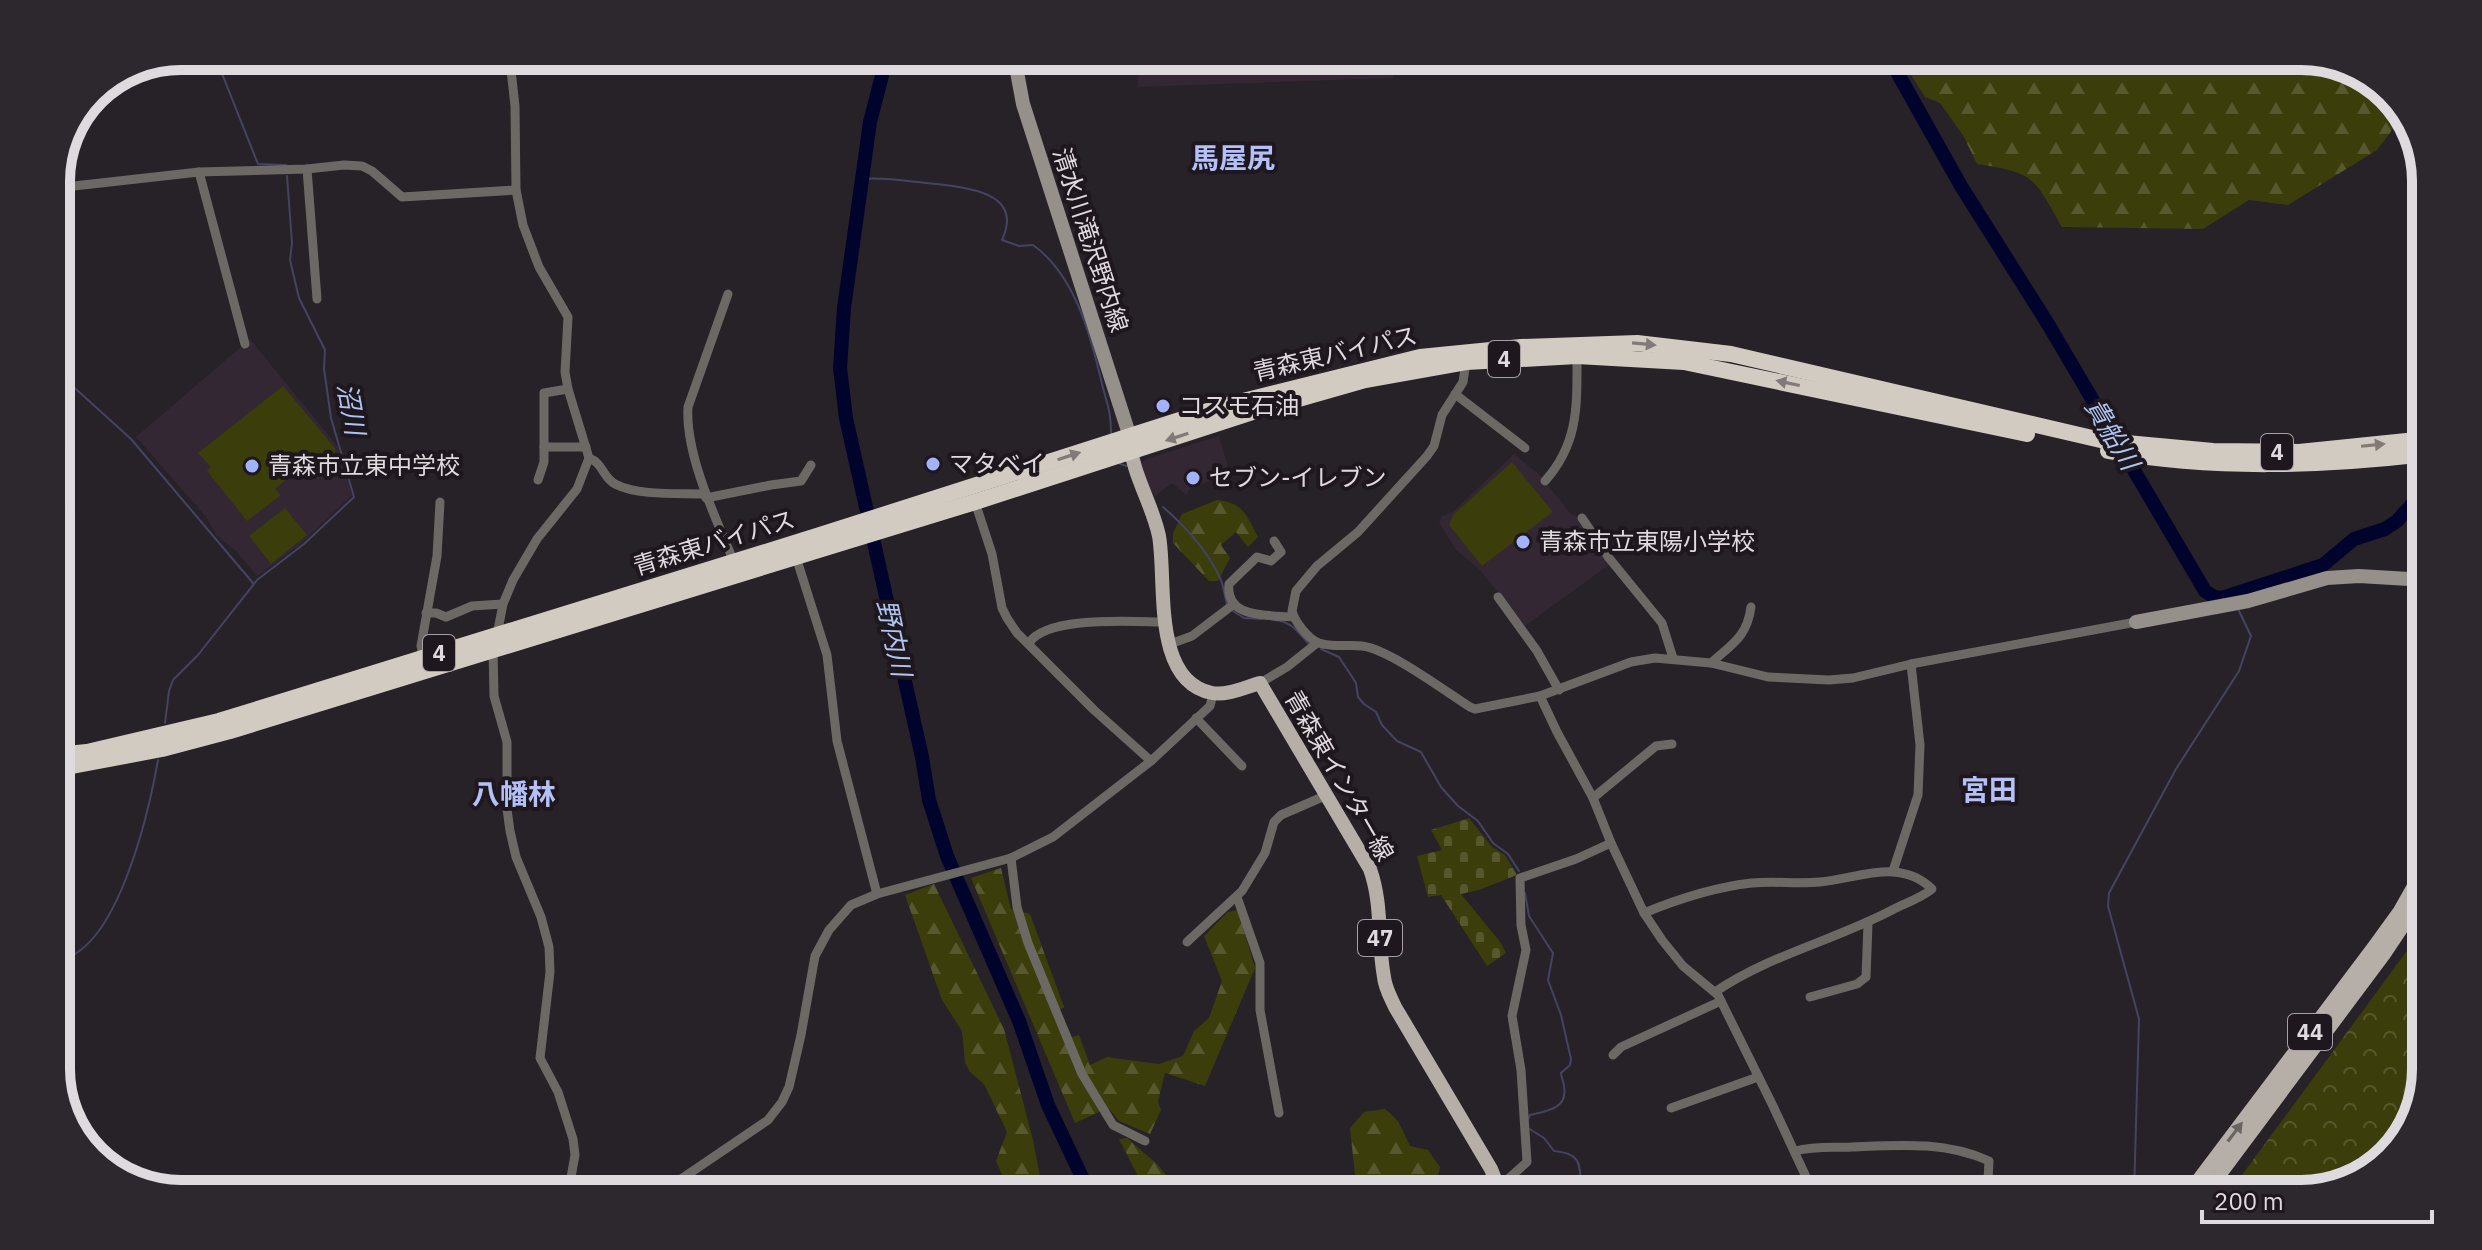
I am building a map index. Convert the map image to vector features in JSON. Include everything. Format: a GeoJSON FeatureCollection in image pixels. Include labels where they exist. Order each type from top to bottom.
{"type":"FeatureCollection","features":[{"type":"Feature","properties":{"kind":"highway","name":"青森東バイパス"},"geometry":{"type":"LineString","coordinates":[[913,513],[975,502],[1223,406],[1420,357],[1521,347],[1637,343],[1731,354],[2108,446]]}},
{"type":"Feature","properties":{"kind":"highway","name":"青森東バイパス"},"geometry":{"type":"LineString","coordinates":[[70,766],[179,745],[734,562],[816,544],[1130,444],[1365,380],[1466,362],[1577,356],[1684,362],[2108,446],[2217,463],[2300,464],[2412,455]]}},
{"type":"Feature","properties":{"kind":"highway","name":"青森東バイパス"},"geometry":{"type":"LineString","coordinates":[[2131,449],[2299,452],[2412,440]]}},
{"type":"Feature","properties":{"kind":"highway","name":"青森東バイパス"},"geometry":{"type":"LineString","coordinates":[[70,753],[102,749],[219,721],[423,657],[495,643],[796,557],[816,544]]}},
{"type":"Feature","properties":{"kind":"main road","name":"清水川滝沢野内線"},"geometry":{"type":"LineString","coordinates":[[1017,70],[1027,115],[1130,444]]}},
{"type":"Feature","properties":{"kind":"main road"},"geometry":{"type":"LineString","coordinates":[[1130,444],[1159,539],[1166,622],[1179,673],[1184,680],[1213,694]]}},
{"type":"Feature","properties":{"kind":"main road"},"geometry":{"type":"LineString","coordinates":[[2136,622],[2248,601],[2327,578],[2412,579]]}},
{"type":"Feature","properties":{"kind":"main road","name":"青森東インター線"},"geometry":{"type":"LineString","coordinates":[[1213,694],[1260,683],[1370,869],[1377,890],[1384,981],[1395,1007],[1494,1180]]}},
{"type":"Feature","properties":{"kind":"main road","name":"44"},"geometry":{"type":"LineString","coordinates":[[2215,1180],[2412,890]]}},
{"type":"Feature","properties":{"kind":"main road","name":"44"},"geometry":{"type":"LineString","coordinates":[[2199,1180],[2384,954],[2412,912]]}},
{"type":"Feature","properties":{"kind":"street"},"geometry":{"type":"LineString","coordinates":[[511,70],[515,106],[516,190],[523,225],[539,267],[568,317],[565,372],[589,458],[577,489],[537,539],[513,580],[503,604],[495,643],[494,696],[507,742],[510,831],[516,857],[541,917],[549,947],[550,972],[540,1058],[558,1092],[573,1139],[575,1155],[571,1180]]}},
{"type":"Feature","properties":{"kind":"street"},"geometry":{"type":"LineString","coordinates":[[70,186],[199,172],[344,165],[362,166],[372,171],[402,197],[412,199],[516,190]]}},
{"type":"Feature","properties":{"kind":"street"},"geometry":{"type":"LineString","coordinates":[[307,169],[317,299]]}},
{"type":"Feature","properties":{"kind":"street"},"geometry":{"type":"LineString","coordinates":[[199,172],[245,344]]}},
{"type":"Feature","properties":{"kind":"street"},"geometry":{"type":"LineString","coordinates":[[728,294],[688,407],[687,420],[705,496],[734,562]]}},
{"type":"Feature","properties":{"kind":"street"},"geometry":{"type":"LineString","coordinates":[[1545,481],[1565,457],[1570,442],[1576,406],[1577,356]]}},
{"type":"Feature","properties":{"kind":"street"},"geometry":{"type":"LineString","coordinates":[[1466,362],[1463,382],[1442,415],[1434,446],[1427,456],[1358,532],[1317,566],[1296,591],[1292,601],[1293,617],[1317,643],[1348,648],[1362,646],[1375,650],[1421,673],[1475,709],[1540,696],[1631,662],[1673,658],[1711,663],[1768,677],[1829,680],[1853,678],[1911,664],[2136,622]]}},
{"type":"Feature","properties":{"kind":"street"},"geometry":{"type":"LineString","coordinates":[[538,480],[544,462],[544,393],[568,389]]}},
{"type":"Feature","properties":{"kind":"street"},"geometry":{"type":"LineString","coordinates":[[1455,394],[1525,448]]}},
{"type":"Feature","properties":{"kind":"street"},"geometry":{"type":"LineString","coordinates":[[544,447],[586,447]]}},
{"type":"Feature","properties":{"kind":"street"},"geometry":{"type":"LineString","coordinates":[[589,458],[595,460],[607,478],[618,486],[705,496],[801,481],[811,465]]}},
{"type":"Feature","properties":{"kind":"street"},"geometry":{"type":"LineString","coordinates":[[423,657],[421,646],[437,556],[440,502]]}},
{"type":"Feature","properties":{"kind":"street"},"geometry":{"type":"LineString","coordinates":[[975,502],[992,554],[1002,608],[1017,633],[1094,710],[1151,761]]}},
{"type":"Feature","properties":{"kind":"street"},"geometry":{"type":"LineString","coordinates":[[1582,518],[1609,558],[1662,623],[1673,658]]}},
{"type":"Feature","properties":{"kind":"street"},"geometry":{"type":"LineString","coordinates":[[1274,541],[1281,552],[1271,561],[1257,557],[1229,584],[1228,592],[1234,604],[1253,614],[1293,617]]}},
{"type":"Feature","properties":{"kind":"street"},"geometry":{"type":"LineString","coordinates":[[796,557],[827,655],[837,741],[877,894]]}},
{"type":"Feature","properties":{"kind":"street"},"geometry":{"type":"LineString","coordinates":[[1498,597],[1537,651],[1559,690]]}},
{"type":"Feature","properties":{"kind":"street"},"geometry":{"type":"LineString","coordinates":[[426,613],[446,617],[472,606],[503,604]]}},
{"type":"Feature","properties":{"kind":"street"},"geometry":{"type":"LineString","coordinates":[[1170,644],[1192,636],[1234,604]]}},
{"type":"Feature","properties":{"kind":"street"},"geometry":{"type":"LineString","coordinates":[[1711,663],[1744,634],[1751,607]]}},
{"type":"Feature","properties":{"kind":"street"},"geometry":{"type":"LineString","coordinates":[[1029,643],[1046,629],[1070,624],[1166,622]]}},
{"type":"Feature","properties":{"kind":"street"},"geometry":{"type":"LineString","coordinates":[[1260,683],[1287,667],[1317,643]]}},
{"type":"Feature","properties":{"kind":"street"},"geometry":{"type":"LineString","coordinates":[[1893,871],[1918,795],[1920,745],[1911,664]]}},
{"type":"Feature","properties":{"kind":"street"},"geometry":{"type":"LineString","coordinates":[[680,1180],[768,1120],[782,1102],[789,1087],[810,978],[822,941],[851,905],[877,894],[1011,858],[1053,837],[1151,761],[1210,706],[1213,694]]}},
{"type":"Feature","properties":{"kind":"street"},"geometry":{"type":"LineString","coordinates":[[1540,696],[1593,798],[1644,913],[1683,966],[1715,992],[1721,1001],[1808,1180]]}},
{"type":"Feature","properties":{"kind":"street"},"geometry":{"type":"LineString","coordinates":[[1196,718],[1242,766]]}},
{"type":"Feature","properties":{"kind":"street"},"geometry":{"type":"LineString","coordinates":[[1593,798],[1656,746],[1672,744]]}},
{"type":"Feature","properties":{"kind":"street"},"geometry":{"type":"LineString","coordinates":[[1187,942],[1237,897],[1265,853],[1274,822],[1281,815],[1327,795]]}},
{"type":"Feature","properties":{"kind":"street"},"geometry":{"type":"LineString","coordinates":[[1510,1180],[1527,1162],[1521,1070],[1512,1016],[1526,950],[1521,925],[1520,878],[1611,843]]}},
{"type":"Feature","properties":{"kind":"street"},"geometry":{"type":"LineString","coordinates":[[1011,858],[1017,907],[1028,943],[1082,1074],[1113,1125],[1145,1141]]}},
{"type":"Feature","properties":{"kind":"street"},"geometry":{"type":"LineString","coordinates":[[1644,913],[1677,900],[1738,885],[1816,883],[1864,873],[1893,871],[1923,882],[1932,889],[1868,924],[1771,963],[1729,982],[1715,992]]}},
{"type":"Feature","properties":{"kind":"street"},"geometry":{"type":"LineString","coordinates":[[1237,897],[1260,963],[1260,1010],[1279,1113]]}},
{"type":"Feature","properties":{"kind":"street"},"geometry":{"type":"LineString","coordinates":[[1810,997],[1857,984],[1866,977],[1868,924]]}},
{"type":"Feature","properties":{"kind":"street"},"geometry":{"type":"LineString","coordinates":[[1613,1055],[1621,1047],[1721,1001]]}},
{"type":"Feature","properties":{"kind":"street"},"geometry":{"type":"LineString","coordinates":[[1671,1108],[1758,1077]]}},
{"type":"Feature","properties":{"kind":"street"},"geometry":{"type":"LineString","coordinates":[[1795,1151],[1814,1147],[1883,1144],[1944,1148],[1989,1161],[1988,1180]]}},
{"type":"Feature","properties":{"kind":"shaded area"},"geometry":{"type":"Polygon","coordinates":[[[1139,70],[1394,70],[1394,78],[1138,87],[1139,70]]]}},
{"type":"Feature","properties":{"kind":"shaded area","name":"青森市立東中学校"},"geometry":{"type":"Polygon","coordinates":[[[250,339],[338,447],[352,495],[301,544],[257,576],[237,552],[216,535],[206,517],[136,437],[250,339]]]}},
{"type":"Feature","properties":{"kind":"shaded area"},"geometry":{"type":"Polygon","coordinates":[[[1219,436],[1230,473],[1190,489],[1186,495],[1172,483],[1155,496],[1139,465],[1146,459],[1219,436]]]}},
{"type":"Feature","properties":{"kind":"shaded area","name":"青森市立東陽小学校"},"geometry":{"type":"Polygon","coordinates":[[[1514,454],[1540,475],[1571,514],[1578,517],[1610,564],[1525,626],[1479,569],[1456,550],[1439,523],[1441,517],[1454,511],[1514,454]]]}},
{"type":"Feature","properties":{"kind":"green space"},"geometry":{"type":"Polygon","coordinates":[[[1168,70],[1295,70],[1295,71],[1171,73],[1168,70]]]}},
{"type":"Feature","properties":{"kind":"green space"},"geometry":{"type":"Polygon","coordinates":[[[1908,70],[2301,70],[2330,74],[2350,81],[2374,98],[2396,124],[2377,150],[2288,205],[2249,200],[2203,229],[2062,227],[2031,180],[2011,171],[1977,164],[1964,137],[1940,103],[1925,97],[1908,70]]]}},
{"type":"Feature","properties":{"kind":"green space"},"geometry":{"type":"Polygon","coordinates":[[[283,386],[335,448],[335,463],[317,478],[304,464],[275,489],[281,495],[247,521],[207,471],[211,467],[198,453],[283,386]]]}},
{"type":"Feature","properties":{"kind":"green space"},"geometry":{"type":"Polygon","coordinates":[[[1512,462],[1553,512],[1482,566],[1449,525],[1453,515],[1512,462]]]}},
{"type":"Feature","properties":{"kind":"green space"},"geometry":{"type":"Polygon","coordinates":[[[1217,500],[1239,507],[1258,537],[1248,547],[1236,532],[1221,545],[1230,558],[1218,581],[1209,581],[1173,543],[1173,533],[1182,514],[1217,500]]]}},
{"type":"Feature","properties":{"kind":"green space"},"geometry":{"type":"Polygon","coordinates":[[[285,508],[307,535],[271,564],[249,536],[285,508]]]}},
{"type":"Feature","properties":{"kind":"green space"},"geometry":{"type":"Polygon","coordinates":[[[1469,818],[1492,847],[1505,855],[1517,875],[1461,894],[1506,953],[1487,966],[1441,895],[1428,897],[1417,856],[1442,850],[1431,830],[1469,818]]]}},
{"type":"Feature","properties":{"kind":"green space"},"geometry":{"type":"Polygon","coordinates":[[[1001,868],[1011,909],[1030,914],[1064,1007],[1059,1010],[1072,1037],[1079,1035],[1090,1065],[1107,1057],[1159,1064],[1183,1056],[1194,1031],[1209,1018],[1222,981],[1204,936],[1228,912],[1238,910],[1255,968],[1205,1086],[1165,1073],[1158,1101],[1161,1110],[1150,1134],[1119,1121],[1108,1108],[1075,1123],[971,878],[1001,868]]]}},
{"type":"Feature","properties":{"kind":"green space"},"geometry":{"type":"Polygon","coordinates":[[[934,884],[1004,1029],[1033,1140],[1040,1176],[1035,1180],[1005,1180],[996,1161],[1007,1132],[984,1084],[965,1063],[962,1031],[942,1000],[905,895],[934,884]]]}},
{"type":"Feature","properties":{"kind":"green space"},"geometry":{"type":"Polygon","coordinates":[[[2412,944],[2411,1083],[2401,1118],[2393,1131],[2363,1161],[2337,1174],[2301,1180],[2238,1180],[2412,944]]]}},
{"type":"Feature","properties":{"kind":"green space"},"geometry":{"type":"Polygon","coordinates":[[[1385,1109],[1398,1121],[1410,1146],[1428,1150],[1440,1167],[1437,1180],[1356,1180],[1350,1128],[1364,1112],[1385,1109]]]}},
{"type":"Feature","properties":{"kind":"green space"},"geometry":{"type":"Polygon","coordinates":[[[1127,1138],[1170,1180],[1140,1180],[1119,1139],[1127,1138]]]}},
{"type":"Feature","properties":{"kind":"waterway","name":"沼川"},"geometry":{"type":"LineString","coordinates":[[221,70],[258,164],[286,165]]}},
{"type":"Feature","properties":{"kind":"waterway","name":"野内川"},"geometry":{"type":"LineString","coordinates":[[883,70],[870,122],[844,308],[840,368],[846,418],[929,800],[947,856],[1019,1021],[1048,1105],[1083,1180]]}},
{"type":"Feature","properties":{"kind":"waterway","name":"貴船川"},"geometry":{"type":"LineString","coordinates":[[1896,70],[1961,186],[2048,324],[2205,591],[2222,598],[2323,565],[2354,539],[2385,529],[2397,521],[2412,504]]}},
{"type":"Feature","properties":{"kind":"waterway","name":"沼川"},"geometry":{"type":"LineString","coordinates":[[165,723],[173,680],[198,655],[257,580],[304,544],[354,497],[331,418],[324,369],[325,350],[299,298],[290,260],[292,243],[287,176]]}},
{"type":"Feature","properties":{"kind":"waterway"},"geometry":{"type":"LineString","coordinates":[[862,179],[890,179],[966,188],[995,199],[1004,209],[1007,222],[1002,240],[1019,246],[1033,245],[1048,258],[1079,308],[1108,408],[1111,433]]}},
{"type":"Feature","properties":{"kind":"waterway"},"geometry":{"type":"LineString","coordinates":[[70,384],[131,439],[253,583]]}},
{"type":"Feature","properties":{"kind":"waterway"},"geometry":{"type":"LineString","coordinates":[[1120,464],[1127,466]]}},
{"type":"Feature","properties":{"kind":"waterway"},"geometry":{"type":"LineString","coordinates":[[1163,507],[1188,531],[1209,559],[1221,581],[1227,604]]}},
{"type":"Feature","properties":{"kind":"waterway"},"geometry":{"type":"LineString","coordinates":[[1233,611],[1244,618],[1261,619]]}},
{"type":"Feature","properties":{"kind":"waterway"},"geometry":{"type":"LineString","coordinates":[[2134,1180],[2139,1019],[2108,906],[2109,893],[2176,769],[2239,671],[2251,636],[2239,611]]}},
{"type":"Feature","properties":{"kind":"waterway"},"geometry":{"type":"LineString","coordinates":[[1275,620],[1290,625],[1308,643]]}},
{"type":"Feature","properties":{"kind":"waterway"},"geometry":{"type":"LineString","coordinates":[[1321,649],[1339,657],[1356,683],[1358,697],[1376,712],[1382,725],[1397,741],[1421,752],[1441,787],[1458,806],[1478,821],[1519,871]]}},
{"type":"Feature","properties":{"kind":"waterway","name":"沼川"},"geometry":{"type":"LineString","coordinates":[[70,955],[83,948],[100,929],[115,903],[139,841],[158,760]]}},
{"type":"Feature","properties":{"kind":"waterway"},"geometry":{"type":"LineString","coordinates":[[1525,893],[1529,916],[1553,953],[1548,980],[1561,1015],[1571,1059],[1570,1065],[1561,1073],[1563,1100],[1554,1108],[1530,1115],[1529,1118]]}},
{"type":"Feature","properties":{"kind":"waterway"},"geometry":{"type":"LineString","coordinates":[[1528,1128],[1544,1138],[1554,1151],[1576,1159],[1581,1180]]}},
{"type":"Feature","properties":{"kind":"place","name":"コスモ石油"},"geometry":{"type":"Point","coordinates":[1163,406]}},
{"type":"Feature","properties":{"kind":"place","name":"マタベイ"},"geometry":{"type":"Point","coordinates":[933,464]}},
{"type":"Feature","properties":{"kind":"place","name":"青森市立東中学校"},"geometry":{"type":"Point","coordinates":[252,466]}},
{"type":"Feature","properties":{"kind":"place","name":"セブン-イレブン"},"geometry":{"type":"Point","coordinates":[1193,478]}},
{"type":"Feature","properties":{"kind":"place","name":"青森市立東陽小学校"},"geometry":{"type":"Point","coordinates":[1523,542]}},
{"type":"Feature","properties":{"kind":"district","name":"馬屋尻"},"geometry":{"type":"Point","coordinates":[1233,158]}},
{"type":"Feature","properties":{"kind":"district","name":"宮田"},"geometry":{"type":"Point","coordinates":[1989,790]}},
{"type":"Feature","properties":{"kind":"district","name":"八幡林"},"geometry":{"type":"Point","coordinates":[514,794]}}]}
